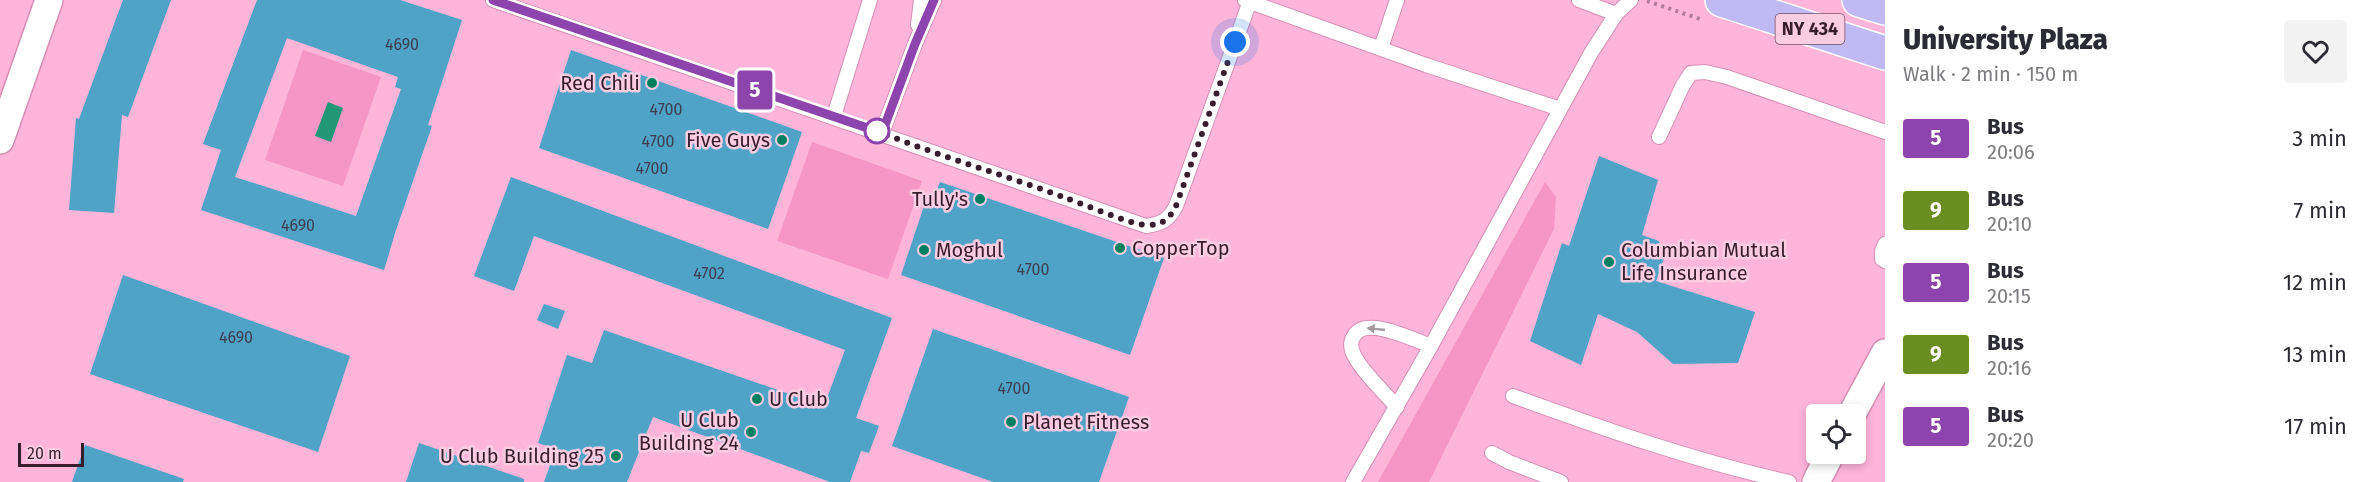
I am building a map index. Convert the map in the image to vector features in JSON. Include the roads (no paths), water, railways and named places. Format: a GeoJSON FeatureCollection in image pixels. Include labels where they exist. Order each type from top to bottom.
{"type":"FeatureCollection","features":[{"type":"Feature","properties":{"kind":"main road","name":"NY 434"},"geometry":{"type":"LineString","coordinates":[[1722,0],[1885,53]]}},
{"type":"Feature","properties":{"kind":"main road","name":"NY 434"},"geometry":{"type":"LineString","coordinates":[[1860,0],[1885,8]]}},
{"type":"Feature","properties":{"kind":"street"},"geometry":{"type":"LineString","coordinates":[[0,140],[49,0]]}},
{"type":"Feature","properties":{"kind":"street"},"geometry":{"type":"LineString","coordinates":[[1857,404],[1885,353]]}},
{"type":"Feature","properties":{"kind":"street"},"geometry":{"type":"LineString","coordinates":[[1816,482],[1825,464]]}},
{"type":"Feature","properties":{"kind":"lane"},"geometry":{"type":"LineString","coordinates":[[493,0],[834,116],[1146,226],[1165,222],[1176,206],[1248,1],[1560,109]]}},
{"type":"Feature","properties":{"kind":"lane"},"geometry":{"type":"LineString","coordinates":[[834,116],[870,0]]}},
{"type":"Feature","properties":{"kind":"lane"},"geometry":{"type":"LineString","coordinates":[[915,44],[921,0]]}},
{"type":"Feature","properties":{"kind":"lane"},"geometry":{"type":"LineString","coordinates":[[882,133],[934,0]]}},
{"type":"Feature","properties":{"kind":"lane"},"geometry":{"type":"LineString","coordinates":[[1381,48],[1397,0]]}},
{"type":"Feature","properties":{"kind":"lane"},"geometry":{"type":"LineString","coordinates":[[1579,0],[1616,14]]}},
{"type":"Feature","properties":{"kind":"lane"},"geometry":{"type":"LineString","coordinates":[[1353,482],[1431,346],[1560,109],[1616,14],[1631,0]]}},
{"type":"Feature","properties":{"kind":"lane"},"geometry":{"type":"LineString","coordinates":[[1659,137],[1691,73],[1705,72],[1727,77],[1885,132]]}},
{"type":"Feature","properties":{"kind":"lane"},"geometry":{"type":"LineString","coordinates":[[1885,244],[1881,251],[1882,259],[1885,261]]}},
{"type":"Feature","properties":{"kind":"lane"},"geometry":{"type":"LineString","coordinates":[[1397,407],[1357,361],[1351,346],[1353,336],[1363,328],[1378,328],[1431,346]]}},
{"type":"Feature","properties":{"kind":"lane"},"geometry":{"type":"LineString","coordinates":[[1513,396],[1625,436],[1753,474],[1789,482]]}},
{"type":"Feature","properties":{"kind":"lane"},"geometry":{"type":"LineString","coordinates":[[1492,453],[1561,482]]}},
{"type":"Feature","properties":{"kind":"place","name":"Red Chili"},"geometry":{"type":"Point","coordinates":[652,83]}},
{"type":"Feature","properties":{"kind":"place","name":"Five Guys"},"geometry":{"type":"Point","coordinates":[782,140]}},
{"type":"Feature","properties":{"kind":"place","name":"Tully's"},"geometry":{"type":"Point","coordinates":[980,199]}},
{"type":"Feature","properties":{"kind":"place","name":"CopperTop"},"geometry":{"type":"Point","coordinates":[1120,248]}},
{"type":"Feature","properties":{"kind":"place","name":"Moghul"},"geometry":{"type":"Point","coordinates":[924,250]}},
{"type":"Feature","properties":{"kind":"place","name":"Columbian Mutual Life Insurance"},"geometry":{"type":"Point","coordinates":[1609,262]}},
{"type":"Feature","properties":{"kind":"place","name":"U Club"},"geometry":{"type":"Point","coordinates":[757,399]}},
{"type":"Feature","properties":{"kind":"place","name":"Planet Fitness"},"geometry":{"type":"Point","coordinates":[1011,422]}},
{"type":"Feature","properties":{"kind":"place","name":"U Club Building 24"},"geometry":{"type":"Point","coordinates":[751,432]}},
{"type":"Feature","properties":{"kind":"place","name":"U Club Building 25"},"geometry":{"type":"Point","coordinates":[616,456]}}]}
